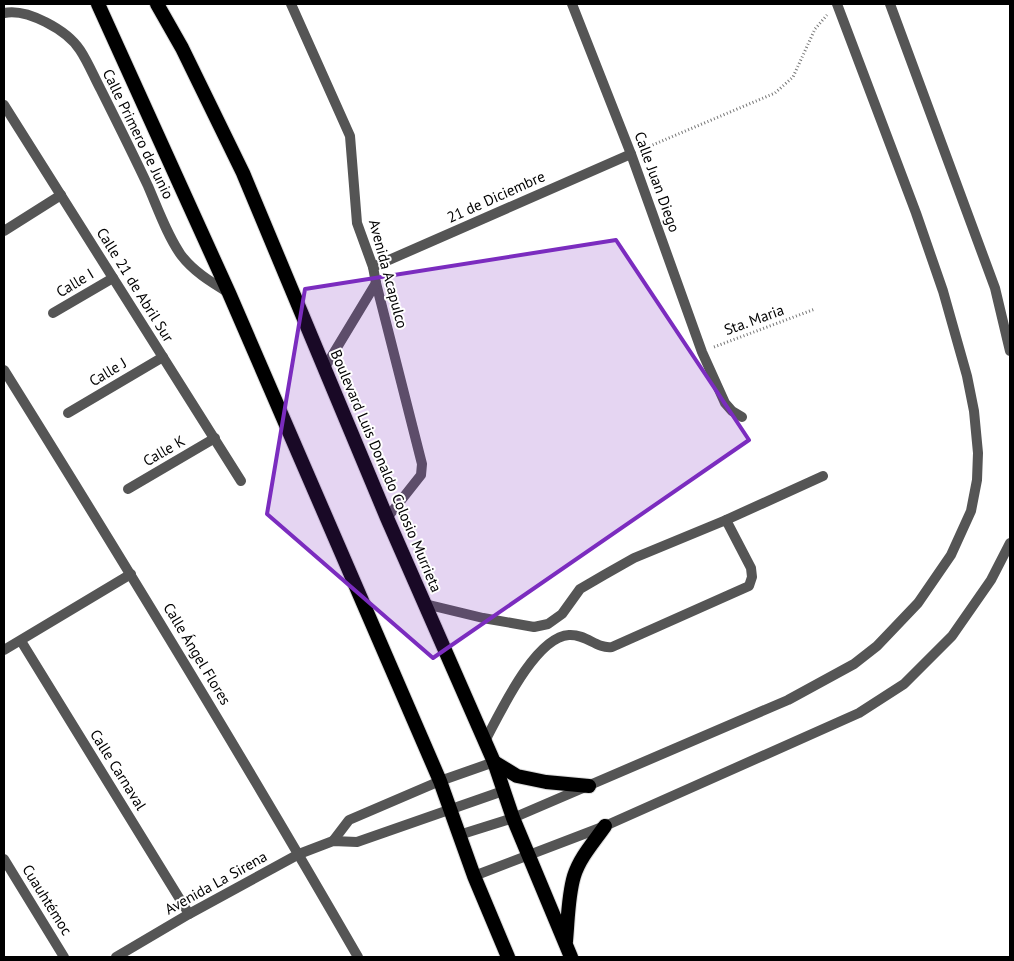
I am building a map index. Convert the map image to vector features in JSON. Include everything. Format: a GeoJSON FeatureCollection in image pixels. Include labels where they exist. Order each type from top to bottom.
{"type":"FeatureCollection","features":[{"type":"Feature","properties":{"kind":"highway"},"geometry":{"type":"LineString","coordinates":[[98,4],[229,293],[440,781],[474,876],[508,957]]}},
{"type":"Feature","properties":{"kind":"highway","name":"Boulevard Luis Donaldo Colosio Murrieta"},"geometry":{"type":"LineString","coordinates":[[157,4],[182,48],[242,174],[387,518],[494,762],[528,856],[569,951]]}},
{"type":"Feature","properties":{"kind":"highway"},"geometry":{"type":"LineString","coordinates":[[494,762],[517,776],[546,782],[589,786]]}},
{"type":"Feature","properties":{"kind":"highway"},"geometry":{"type":"LineString","coordinates":[[569,951],[568,906],[574,876],[583,857],[605,826]]}},
{"type":"Feature","properties":{"kind":"street","name":"Avenida Acapulco"},"geometry":{"type":"LineString","coordinates":[[291,4],[350,136],[357,223],[373,267],[423,469],[422,475],[387,518]]}},
{"type":"Feature","properties":{"kind":"street","name":"Calle Juan Diego"},"geometry":{"type":"LineString","coordinates":[[572,4],[631,154],[702,352],[725,403],[732,411],[742,417]]}},
{"type":"Feature","properties":{"kind":"street"},"geometry":{"type":"LineString","coordinates":[[890,4],[995,288],[1010,352]]}},
{"type":"Feature","properties":{"kind":"street"},"geometry":{"type":"LineString","coordinates":[[460,834],[513,818],[589,786],[788,700],[854,664],[877,646],[918,603],[951,555],[971,511],[977,480],[978,453],[974,411],[967,376],[943,291],[916,213],[834,7]]}},
{"type":"Feature","properties":{"kind":"street","name":"Calle Primero de Junio"},"geometry":{"type":"LineString","coordinates":[[4,13],[25,15],[43,20],[60,31],[79,48],[133,153],[164,222],[181,254],[208,281],[229,293]]}},
{"type":"Feature","properties":{"kind":"street","name":"Calle 21 de Abril Sur"},"geometry":{"type":"LineString","coordinates":[[6,112],[61,195],[241,481]]}},
{"type":"Feature","properties":{"kind":"street","name":"21 de Diciembre"},"geometry":{"type":"LineString","coordinates":[[373,267],[631,154]]}},
{"type":"Feature","properties":{"kind":"street"},"geometry":{"type":"LineString","coordinates":[[4,231],[61,195]]}},
{"type":"Feature","properties":{"kind":"street","name":"Calle I"},"geometry":{"type":"LineString","coordinates":[[53,313],[113,278]]}},
{"type":"Feature","properties":{"kind":"street"},"geometry":{"type":"LineString","coordinates":[[324,369],[376,283]]}},
{"type":"Feature","properties":{"kind":"street","name":"Calle J"},"geometry":{"type":"LineString","coordinates":[[68,413],[163,357]]}},
{"type":"Feature","properties":{"kind":"street","name":"Calle Ángel Flores"},"geometry":{"type":"LineString","coordinates":[[4,370],[131,574],[299,854],[358,957]]}},
{"type":"Feature","properties":{"kind":"street","name":"Calle K"},"geometry":{"type":"LineString","coordinates":[[128,490],[215,438]]}},
{"type":"Feature","properties":{"kind":"street"},"geometry":{"type":"LineString","coordinates":[[425,604],[483,618],[534,627],[548,624],[562,614],[580,589],[634,558],[726,520],[823,476]]}},
{"type":"Feature","properties":{"kind":"street"},"geometry":{"type":"LineString","coordinates":[[485,741],[529,664],[548,643],[566,635],[579,634],[604,648],[612,647],[750,586],[751,568],[726,520]]}},
{"type":"Feature","properties":{"kind":"street"},"geometry":{"type":"LineString","coordinates":[[474,876],[605,826],[859,713],[904,684],[952,636],[992,580],[1010,543]]}},
{"type":"Feature","properties":{"kind":"street"},"geometry":{"type":"LineString","coordinates":[[4,650],[131,574]]}},
{"type":"Feature","properties":{"kind":"street","name":"Calle Carnaval"},"geometry":{"type":"LineString","coordinates":[[21,641],[189,914]]}},
{"type":"Feature","properties":{"kind":"street"},"geometry":{"type":"LineString","coordinates":[[333,841],[349,820],[440,781],[494,762]]}},
{"type":"Feature","properties":{"kind":"street","name":"Avenida La Sirena"},"geometry":{"type":"LineString","coordinates":[[116,957],[189,914],[299,854],[333,841],[357,842],[503,791]]}},
{"type":"Feature","properties":{"kind":"street","name":"Cuauhtémoc"},"geometry":{"type":"LineString","coordinates":[[4,859],[64,957]]}},
{"type":"Feature","properties":{"kind":"path"},"geometry":{"type":"LineString","coordinates":[[631,154],[775,93],[793,77],[815,29],[834,7]]}},
{"type":"Feature","properties":{"kind":"path","name":"Sta. Maria"},"geometry":{"type":"LineString","coordinates":[[702,352],[815,310]]}},
{"type":"Feature","properties":{"kind":"highlighted area"},"geometry":{"type":"Polygon","coordinates":[[[616,240],[749,440],[433,658],[267,514],[305,289],[616,240]]]}}]}
